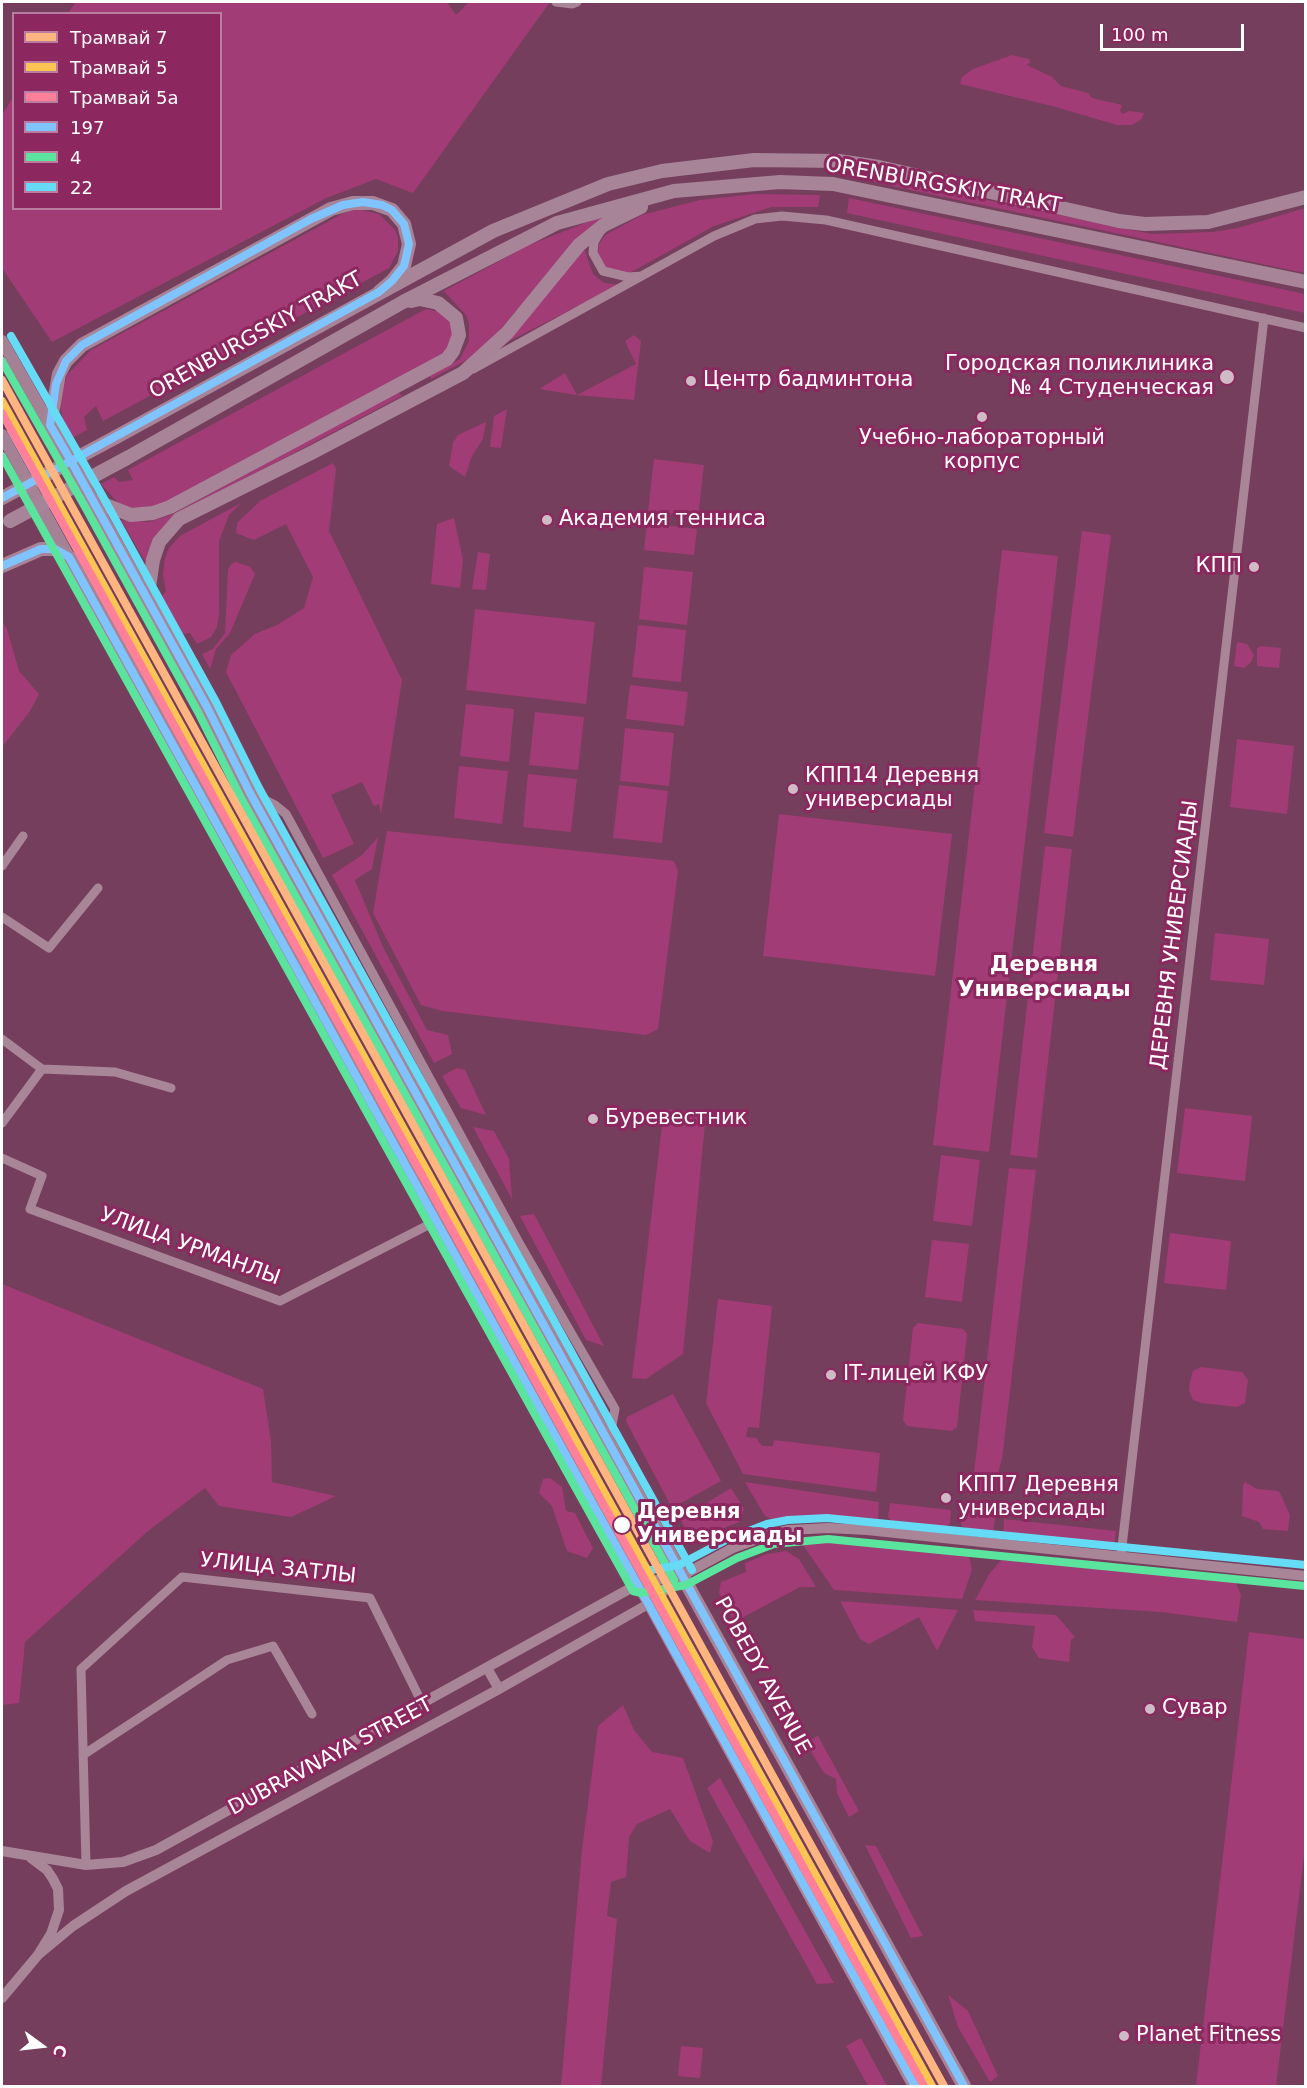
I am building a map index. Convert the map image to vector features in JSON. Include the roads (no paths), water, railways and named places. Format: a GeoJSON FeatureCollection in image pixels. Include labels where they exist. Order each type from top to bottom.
{"type":"FeatureCollection","features":[{"type":"Feature","properties":{"kind":"main road","name":"ORENBURGSKIY TRAKT"},"geometry":{"type":"LineString","coordinates":[[2,498],[493,231],[608,184],[706,163],[754,160],[839,161],[879,167],[1119,221],[1174,225],[1208,222],[1305,197]]}},
{"type":"Feature","properties":{"kind":"main road"},"geometry":{"type":"LineString","coordinates":[[833,184],[839,161]]}},
{"type":"Feature","properties":{"kind":"main road","name":"ORENBURGSKIY TRAKT"},"geometry":{"type":"LineString","coordinates":[[6,523],[127,458],[403,302],[557,223],[674,191],[736,184],[833,184],[1305,282]]}},
{"type":"Feature","properties":{"kind":"main road"},"geometry":{"type":"LineString","coordinates":[[147,601],[153,560],[159,542],[179,519],[463,373],[507,333],[566,258],[604,225],[674,191]]}},
{"type":"Feature","properties":{"kind":"main road"},"geometry":{"type":"LineString","coordinates":[[50,425],[59,374],[66,361],[82,345],[331,209],[353,203],[373,203],[392,210],[404,224],[409,244],[404,266],[379,292]]}},
{"type":"Feature","properties":{"kind":"main road"},"geometry":{"type":"LineString","coordinates":[[93,500],[131,515],[153,513],[170,507],[447,359],[459,335],[456,318],[452,311],[430,300],[403,302]]}},
{"type":"Feature","properties":{"kind":"main road","name":"POBEDY AVENUE"},"geometry":{"type":"LineString","coordinates":[[2,341],[93,500],[207,707],[250,793],[964,2086]]}},
{"type":"Feature","properties":{"kind":"main road"},"geometry":{"type":"LineString","coordinates":[[2,435],[436,1221],[640,1583],[915,2086]]}},
{"type":"Feature","properties":{"kind":"main road"},"geometry":{"type":"LineString","coordinates":[[2,566],[41,549],[55,549],[69,556]]}},
{"type":"Feature","properties":{"kind":"street"},"geometry":{"type":"LineString","coordinates":[[556,2],[572,4],[577,2]]}},
{"type":"Feature","properties":{"kind":"street"},"geometry":{"type":"LineString","coordinates":[[463,373],[645,276],[714,236],[755,219],[782,216],[812,217],[1305,328]]}},
{"type":"Feature","properties":{"kind":"street"},"geometry":{"type":"LineString","coordinates":[[604,225],[594,242],[593,253],[597,264],[603,271],[614,275],[645,276]]}},
{"type":"Feature","properties":{"kind":"street","name":"ДЕРЕВНЯ УНИВЕРСИАДЫ"},"geometry":{"type":"LineString","coordinates":[[1121,1555],[1264,318]]}},
{"type":"Feature","properties":{"kind":"street"},"geometry":{"type":"LineString","coordinates":[[250,793],[275,805],[286,814],[518,1241],[615,1409],[609,1441]]}},
{"type":"Feature","properties":{"kind":"street"},"geometry":{"type":"LineString","coordinates":[[2,866],[23,836]]}},
{"type":"Feature","properties":{"kind":"street"},"geometry":{"type":"LineString","coordinates":[[2,917],[49,948],[98,888]]}},
{"type":"Feature","properties":{"kind":"street"},"geometry":{"type":"LineString","coordinates":[[2,1038],[42,1069],[115,1072],[171,1088]]}},
{"type":"Feature","properties":{"kind":"street"},"geometry":{"type":"LineString","coordinates":[[2,1123],[42,1069]]}},
{"type":"Feature","properties":{"kind":"street","name":"УЛИЦА УРМАНЛЫ"},"geometry":{"type":"LineString","coordinates":[[2,1158],[42,1176],[30,1209],[280,1301],[436,1221]]}},
{"type":"Feature","properties":{"kind":"street"},"geometry":{"type":"LineString","coordinates":[[683,1575],[752,1540],[789,1530],[828,1528],[1121,1555],[1305,1576]]}},
{"type":"Feature","properties":{"kind":"street","name":"DUBRAVNAYA STREET"},"geometry":{"type":"LineString","coordinates":[[2,1851],[86,1865],[123,1862],[156,1850],[640,1583],[683,1575]]}},
{"type":"Feature","properties":{"kind":"street","name":"DUBRAVNAYA STREET"},"geometry":{"type":"LineString","coordinates":[[2,1998],[38,1955],[74,1926],[126,1891],[499,1689],[650,1603],[683,1575]]}},
{"type":"Feature","properties":{"kind":"street","name":"УЛИЦА ЗАТЛЫ"},"geometry":{"type":"LineString","coordinates":[[86,1865],[81,1669],[182,1577],[370,1598],[422,1703]]}},
{"type":"Feature","properties":{"kind":"street"},"geometry":{"type":"LineString","coordinates":[[82,1755],[227,1660],[273,1646],[312,1714]]}},
{"type":"Feature","properties":{"kind":"street"},"geometry":{"type":"LineString","coordinates":[[487,1668],[499,1689]]}},
{"type":"Feature","properties":{"kind":"street","name":"DUBRAVNAYA STREET"},"geometry":{"type":"LineString","coordinates":[[25,1855],[47,1870],[58,1889],[60,1900],[56,1922],[38,1955]]}},
{"type":"Feature","properties":{"kind":"tram line","name":"7"},"geometry":{"type":"LineString","coordinates":[[2,380],[944,2086]]}},
{"type":"Feature","properties":{"kind":"tram line","name":"5"},"geometry":{"type":"LineString","coordinates":[[2,401],[932,2086]]}},
{"type":"Feature","properties":{"kind":"tram line","name":"5а"},"geometry":{"type":"LineString","coordinates":[[2,413],[924,2086]]}},
{"type":"Feature","properties":{"kind":"place","name":"Городская поликлиника № 4 Студенческая"},"geometry":{"type":"Point","coordinates":[1227,377]}},
{"type":"Feature","properties":{"kind":"place","name":"Центр бадминтона"},"geometry":{"type":"Point","coordinates":[691,381]}},
{"type":"Feature","properties":{"kind":"place","name":"Учебно-лабораторный корпус"},"geometry":{"type":"Point","coordinates":[982,417]}},
{"type":"Feature","properties":{"kind":"place","name":"Академия тенниса"},"geometry":{"type":"Point","coordinates":[547,520]}},
{"type":"Feature","properties":{"kind":"place","name":"КПП"},"geometry":{"type":"Point","coordinates":[1254,567]}},
{"type":"Feature","properties":{"kind":"place","name":"КПП14 Деревня универсиады"},"geometry":{"type":"Point","coordinates":[793,789]}},
{"type":"Feature","properties":{"kind":"place","name":"Буревестник"},"geometry":{"type":"Point","coordinates":[593,1119]}},
{"type":"Feature","properties":{"kind":"place","name":"IT-лицей КФУ"},"geometry":{"type":"Point","coordinates":[831,1375]}},
{"type":"Feature","properties":{"kind":"place","name":"КПП7 Деревня универсиады"},"geometry":{"type":"Point","coordinates":[946,1498]}},
{"type":"Feature","properties":{"kind":"place","name":"Деревня Универсиады"},"geometry":{"type":"Point","coordinates":[622,1525]}},
{"type":"Feature","properties":{"kind":"place","name":"Сувар"},"geometry":{"type":"Point","coordinates":[1150,1709]}},
{"type":"Feature","properties":{"kind":"place","name":"Planet Fitness"},"geometry":{"type":"Point","coordinates":[1124,2036]}},
{"type":"Feature","properties":{"kind":"district","name":"Деревня Универсиады"},"geometry":{"type":"Point","coordinates":[1044,978]}}]}
